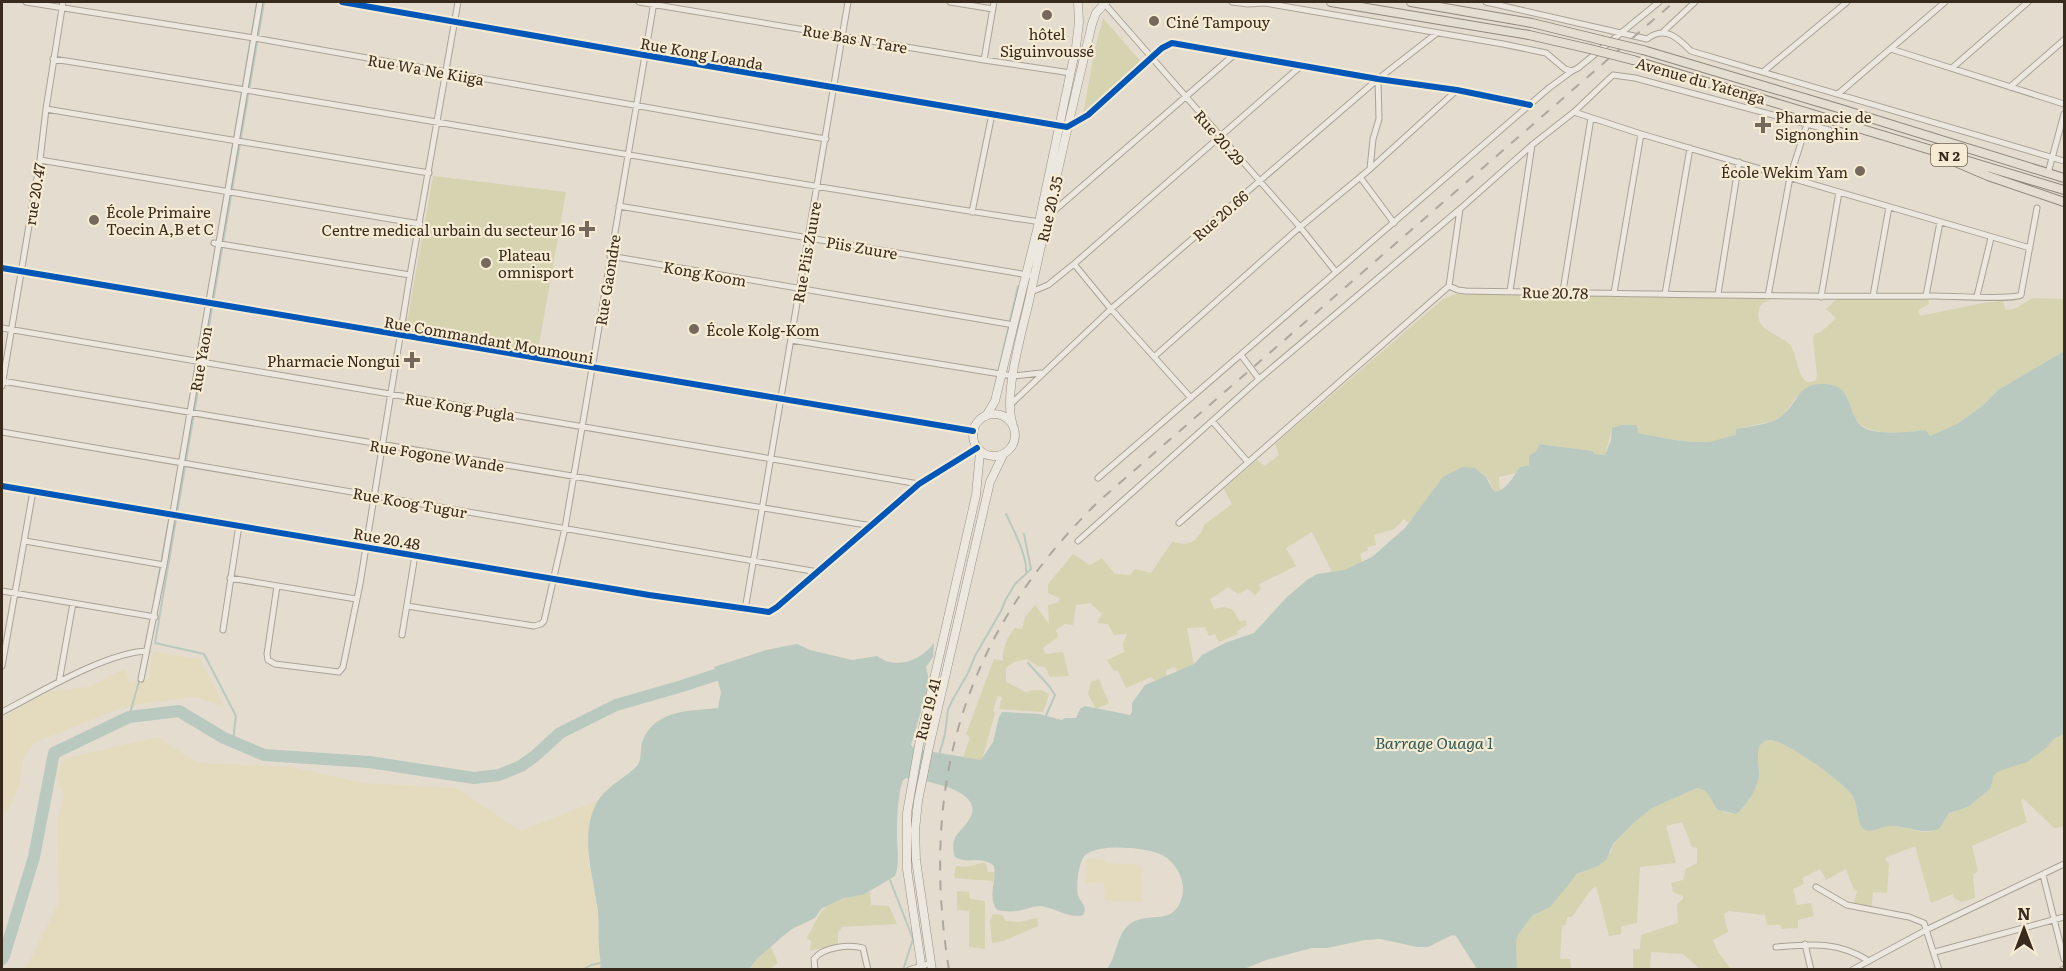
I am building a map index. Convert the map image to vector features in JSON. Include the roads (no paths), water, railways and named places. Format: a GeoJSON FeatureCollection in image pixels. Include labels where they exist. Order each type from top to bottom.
{"type":"FeatureCollection","features":[{"type":"Feature","properties":{"kind":"main road","name":"Rue 20.35"},"geometry":{"type":"LineString","coordinates":[[986,416],[995,400],[1014,325],[1030,276],[1043,220],[1063,126],[1079,22],[1078,2]]}},
{"type":"Feature","properties":{"kind":"main road","name":"Rue 20.35"},"geometry":{"type":"LineString","coordinates":[[1063,126],[1095,13],[1105,2]]}},
{"type":"Feature","properties":{"kind":"main road","name":"Avenue du Yatenga"},"geometry":{"type":"LineString","coordinates":[[1331,2],[1529,35],[1633,60],[2064,190]]}},
{"type":"Feature","properties":{"kind":"main road","name":"Avenue du Yatenga"},"geometry":{"type":"LineString","coordinates":[[1412,2],[1532,23],[1643,51],[1849,111],[2064,178]]}},
{"type":"Feature","properties":{"kind":"main road"},"geometry":{"type":"LineString","coordinates":[[1916,145],[1988,176],[2064,202]]}},
{"type":"Feature","properties":{"kind":"main road","name":"Rue 20.35"},"geometry":{"type":"LineString","coordinates":[[1012,422],[1010,405],[1013,376],[1031,292],[1030,276]]}},
{"type":"Feature","properties":{"kind":"main road"},"geometry":{"type":"LineString","coordinates":[[1000,415],[1012,422],[1016,441],[1013,447],[1003,455],[991,457],[979,450],[973,431],[978,422],[986,416],[1000,415]]}},
{"type":"Feature","properties":{"kind":"main road","name":"Rue 19.41"},"geometry":{"type":"LineString","coordinates":[[922,967],[906,854],[906,827],[911,781],[976,495],[979,450]]}},
{"type":"Feature","properties":{"kind":"main road","name":"Rue 19.41"},"geometry":{"type":"LineString","coordinates":[[932,966],[916,860],[915,830],[921,783],[990,482],[1003,455]]}},
{"type":"Feature","properties":{"kind":"street","name":"Rue Wa Ne Kiiga"},"geometry":{"type":"LineString","coordinates":[[26,2],[254,38],[826,139]]}},
{"type":"Feature","properties":{"kind":"street","name":"rue 20.47"},"geometry":{"type":"LineString","coordinates":[[2,383],[40,160],[63,2]]}},
{"type":"Feature","properties":{"kind":"street","name":"Rue Yaon"},"geometry":{"type":"LineString","coordinates":[[141,679],[165,565],[217,243],[260,2]]}},
{"type":"Feature","properties":{"kind":"street","name":"Rue Kong Loanda"},"geometry":{"type":"LineString","coordinates":[[342,2],[1063,126]]}},
{"type":"Feature","properties":{"kind":"street"},"geometry":{"type":"LineString","coordinates":[[277,586],[268,660],[275,664],[339,672],[343,667],[366,547],[459,2]]}},
{"type":"Feature","properties":{"kind":"street","name":"Rue Bas N Tare"},"geometry":{"type":"LineString","coordinates":[[639,2],[1071,73]]}},
{"type":"Feature","properties":{"kind":"street","name":"Rue Piis Zuure"},"geometry":{"type":"LineString","coordinates":[[746,610],[848,2]]}},
{"type":"Feature","properties":{"kind":"street"},"geometry":{"type":"LineString","coordinates":[[950,2],[993,9]]}},
{"type":"Feature","properties":{"kind":"street"},"geometry":{"type":"LineString","coordinates":[[984,60],[994,2]]}},
{"type":"Feature","properties":{"kind":"street","name":"Rue 20.29"},"geometry":{"type":"LineString","coordinates":[[1105,2],[1258,182],[1300,227],[1336,272]]}},
{"type":"Feature","properties":{"kind":"street"},"geometry":{"type":"LineString","coordinates":[[1235,2],[1265,3],[1503,44],[1546,53],[1565,69],[1572,70]]}},
{"type":"Feature","properties":{"kind":"street"},"geometry":{"type":"LineString","coordinates":[[1486,2],[1647,39],[1654,33],[1664,31],[1695,2]]}},
{"type":"Feature","properties":{"kind":"street"},"geometry":{"type":"LineString","coordinates":[[1098,478],[1530,105],[1659,2]]}},
{"type":"Feature","properties":{"kind":"street"},"geometry":{"type":"LineString","coordinates":[[1763,72],[1846,2]]}},
{"type":"Feature","properties":{"kind":"street"},"geometry":{"type":"LineString","coordinates":[[1838,94],[1946,2]]}},
{"type":"Feature","properties":{"kind":"street"},"geometry":{"type":"LineString","coordinates":[[1952,68],[2028,2]]}},
{"type":"Feature","properties":{"kind":"street","name":"Rue Gaondre"},"geometry":{"type":"LineString","coordinates":[[407,606],[539,626],[544,621],[565,528],[653,3]]}},
{"type":"Feature","properties":{"kind":"street"},"geometry":{"type":"LineString","coordinates":[[1664,31],[1678,38],[1691,51],[2064,161]]}},
{"type":"Feature","properties":{"kind":"street","name":"Rue 20.66"},"geometry":{"type":"LineString","coordinates":[[1010,405],[1111,309],[1378,79],[1437,33]]}},
{"type":"Feature","properties":{"kind":"street"},"geometry":{"type":"LineString","coordinates":[[2010,87],[2064,40]]}},
{"type":"Feature","properties":{"kind":"street"},"geometry":{"type":"LineString","coordinates":[[1063,126],[1088,115],[1172,43],[1378,79],[1457,90],[1530,105]]}},
{"type":"Feature","properties":{"kind":"street"},"geometry":{"type":"LineString","coordinates":[[1891,49],[2064,104]]}},
{"type":"Feature","properties":{"kind":"street"},"geometry":{"type":"LineString","coordinates":[[53,59],[245,89],[817,188],[972,212],[1043,220],[1235,54]]}},
{"type":"Feature","properties":{"kind":"street"},"geometry":{"type":"LineString","coordinates":[[1031,292],[1048,285],[1074,264],[1302,65]]}},
{"type":"Feature","properties":{"kind":"street"},"geometry":{"type":"LineString","coordinates":[[1078,541],[1259,379],[1532,145],[1574,112],[1610,77],[1619,75],[1829,130]]}},
{"type":"Feature","properties":{"kind":"street"},"geometry":{"type":"LineString","coordinates":[[1370,169],[1373,140],[1379,119],[1378,79]]}},
{"type":"Feature","properties":{"kind":"street"},"geometry":{"type":"LineString","coordinates":[[1155,356],[1457,90]]}},
{"type":"Feature","properties":{"kind":"street"},"geometry":{"type":"LineString","coordinates":[[46,109],[429,172]]}},
{"type":"Feature","properties":{"kind":"street"},"geometry":{"type":"LineString","coordinates":[[1574,112],[1641,134],[2030,248],[2037,208]]}},
{"type":"Feature","properties":{"kind":"street"},"geometry":{"type":"LineString","coordinates":[[972,212],[992,114]]}},
{"type":"Feature","properties":{"kind":"street"},"geometry":{"type":"LineString","coordinates":[[2048,173],[2064,114]]}},
{"type":"Feature","properties":{"kind":"street"},"geometry":{"type":"LineString","coordinates":[[1563,291],[1591,117]]}},
{"type":"Feature","properties":{"kind":"street"},"geometry":{"type":"LineString","coordinates":[[1768,296],[1790,177],[1807,124]]}},
{"type":"Feature","properties":{"kind":"street"},"geometry":{"type":"LineString","coordinates":[[1614,293],[1641,134]]}},
{"type":"Feature","properties":{"kind":"street"},"geometry":{"type":"LineString","coordinates":[[1510,291],[1532,145]]}},
{"type":"Feature","properties":{"kind":"street"},"geometry":{"type":"LineString","coordinates":[[1665,294],[1690,148]]}},
{"type":"Feature","properties":{"kind":"street"},"geometry":{"type":"LineString","coordinates":[[40,160],[420,224]]}},
{"type":"Feature","properties":{"kind":"street"},"geometry":{"type":"LineString","coordinates":[[1718,294],[1739,162]]}},
{"type":"Feature","properties":{"kind":"street"},"geometry":{"type":"LineString","coordinates":[[1360,177],[1394,223]]}},
{"type":"Feature","properties":{"kind":"street"},"geometry":{"type":"LineString","coordinates":[[1821,297],[1839,192]]}},
{"type":"Feature","properties":{"kind":"street","name":"Piis Zuure"},"geometry":{"type":"LineString","coordinates":[[619,206],[1030,276]]}},
{"type":"Feature","properties":{"kind":"street"},"geometry":{"type":"LineString","coordinates":[[1873,296],[1889,207]]}},
{"type":"Feature","properties":{"kind":"street"},"geometry":{"type":"LineString","coordinates":[[1179,523],[1449,286],[1460,209]]}},
{"type":"Feature","properties":{"kind":"street"},"geometry":{"type":"LineString","coordinates":[[1926,297],[1940,222]]}},
{"type":"Feature","properties":{"kind":"street"},"geometry":{"type":"LineString","coordinates":[[1977,296],[1990,238]]}},
{"type":"Feature","properties":{"kind":"street"},"geometry":{"type":"LineString","coordinates":[[217,243],[411,275]]}},
{"type":"Feature","properties":{"kind":"street","name":"Rue 20.78"},"geometry":{"type":"LineString","coordinates":[[1449,286],[1458,290],[2015,298],[2020,295],[2030,248]]}},
{"type":"Feature","properties":{"kind":"street","name":"Kong Koom"},"geometry":{"type":"LineString","coordinates":[[610,256],[1014,325]]}},
{"type":"Feature","properties":{"kind":"street"},"geometry":{"type":"LineString","coordinates":[[1074,264],[1191,398]]}},
{"type":"Feature","properties":{"kind":"street","name":"Rue Commandant Moumouni"},"geometry":{"type":"LineString","coordinates":[[2,268],[973,431]]}},
{"type":"Feature","properties":{"kind":"street","name":"Rue Kong Pugla"},"geometry":{"type":"LineString","coordinates":[[2,328],[919,484]]}},
{"type":"Feature","properties":{"kind":"street"},"geometry":{"type":"LineString","coordinates":[[791,340],[1002,375],[1042,373]]}},
{"type":"Feature","properties":{"kind":"street"},"geometry":{"type":"LineString","coordinates":[[1241,355],[1259,379]]}},
{"type":"Feature","properties":{"kind":"street","name":"Rue Fogone Wande"},"geometry":{"type":"LineString","coordinates":[[2,383],[872,526]]}},
{"type":"Feature","properties":{"kind":"street"},"geometry":{"type":"LineString","coordinates":[[1213,422],[1247,461]]}},
{"type":"Feature","properties":{"kind":"street","name":"Rue Koog Tugur"},"geometry":{"type":"LineString","coordinates":[[2,432],[818,572]]}},
{"type":"Feature","properties":{"kind":"street"},"geometry":{"type":"LineString","coordinates":[[818,572],[919,484],[979,450]]}},
{"type":"Feature","properties":{"kind":"street","name":"Rue 20.48"},"geometry":{"type":"LineString","coordinates":[[2,486],[746,610],[769,612],[774,610],[818,572]]}},
{"type":"Feature","properties":{"kind":"street"},"geometry":{"type":"LineString","coordinates":[[2,666],[33,491]]}},
{"type":"Feature","properties":{"kind":"street"},"geometry":{"type":"LineString","coordinates":[[223,630],[239,525]]}},
{"type":"Feature","properties":{"kind":"street"},"geometry":{"type":"LineString","coordinates":[[25,541],[165,565]]}},
{"type":"Feature","properties":{"kind":"street"},"geometry":{"type":"LineString","coordinates":[[402,635],[415,555]]}},
{"type":"Feature","properties":{"kind":"street"},"geometry":{"type":"LineString","coordinates":[[230,578],[356,599]]}},
{"type":"Feature","properties":{"kind":"street"},"geometry":{"type":"LineString","coordinates":[[2,591],[155,618]]}},
{"type":"Feature","properties":{"kind":"street"},"geometry":{"type":"LineString","coordinates":[[59,682],[73,603]]}},
{"type":"Feature","properties":{"kind":"street"},"geometry":{"type":"LineString","coordinates":[[2,712],[59,682],[120,655],[147,651]]}},
{"type":"Feature","properties":{"kind":"street"},"geometry":{"type":"LineString","coordinates":[[1852,969],[1928,929],[2064,864]]}},
{"type":"Feature","properties":{"kind":"street"},"geometry":{"type":"LineString","coordinates":[[2043,876],[2064,959]]}},
{"type":"Feature","properties":{"kind":"street"},"geometry":{"type":"LineString","coordinates":[[1816,887],[1847,905],[1909,917],[1924,923],[1928,929],[1939,969]]}},
{"type":"Feature","properties":{"kind":"street"},"geometry":{"type":"LineString","coordinates":[[1935,952],[2064,917]]}},
{"type":"Feature","properties":{"kind":"street"},"geometry":{"type":"LineString","coordinates":[[1806,944],[1811,969]]}},
{"type":"Feature","properties":{"kind":"street"},"geometry":{"type":"LineString","coordinates":[[1776,947],[1820,944],[1858,954],[1869,961]]}},
{"type":"Feature","properties":{"kind":"street"},"geometry":{"type":"LineString","coordinates":[[815,969],[814,959],[821,952],[847,946],[862,948],[868,969]]}},
{"type":"Feature","properties":{"kind":"street"},"geometry":{"type":"LineString","coordinates":[[909,969],[932,966]]}},
{"type":"Feature","properties":{"kind":"water","name":"Barrage Ouaga 1"},"geometry":{"type":"Polygon","coordinates":[[[2064,351],[2064,734],[2054,739],[2027,762],[1999,771],[1994,775],[1991,788],[1968,807],[1949,813],[1936,830],[1925,831],[1896,826],[1869,831],[1864,829],[1860,823],[1854,799],[1847,789],[1799,753],[1776,741],[1769,740],[1760,745],[1758,781],[1740,811],[1736,814],[1718,810],[1708,793],[1697,788],[1652,808],[1613,844],[1606,860],[1598,866],[1577,874],[1550,907],[1533,915],[1516,941],[1517,969],[1477,969],[1456,936],[1452,935],[1428,947],[1417,947],[1380,939],[1327,948],[1312,948],[1266,960],[1244,969],[1107,969],[1127,926],[1140,919],[1168,915],[1178,906],[1182,897],[1183,885],[1172,862],[1155,852],[1133,848],[1097,850],[1088,853],[1083,858],[1079,871],[1077,891],[1084,907],[1083,915],[1067,914],[1041,906],[1014,911],[997,910],[992,894],[994,866],[985,861],[955,857],[953,843],[971,816],[972,807],[968,799],[949,788],[906,778],[903,780],[898,801],[898,862],[895,876],[863,895],[843,898],[821,909],[815,918],[783,936],[749,969],[600,969],[598,911],[588,839],[593,812],[603,794],[637,766],[643,740],[656,722],[686,711],[718,708],[721,692],[714,667],[766,650],[797,644],[810,650],[852,660],[877,656],[900,663],[922,655],[934,643],[933,657],[926,667],[928,687],[911,745],[922,750],[981,760],[993,742],[1002,712],[1039,714],[1062,720],[1076,718],[1080,709],[1085,706],[1130,715],[1132,703],[1145,685],[1194,664],[1202,655],[1225,643],[1254,633],[1286,598],[1317,574],[1344,570],[1372,557],[1405,528],[1443,477],[1462,467],[1475,468],[1486,477],[1496,492],[1507,485],[1520,467],[1529,465],[1529,456],[1536,451],[1539,444],[1593,451],[1594,454],[1605,455],[1611,440],[1612,428],[1621,425],[1637,425],[1638,433],[1672,439],[1714,441],[1736,435],[1736,429],[1774,421],[1789,409],[1803,390],[1822,384],[1833,385],[1840,389],[1849,401],[1857,421],[1869,430],[1894,433],[1926,430],[1930,436],[1957,424],[1981,407],[1998,390],[2064,351]]]}},
{"type":"Feature","properties":{"kind":"waterway"},"geometry":{"type":"LineString","coordinates":[[220,221],[257,2]]}},
{"type":"Feature","properties":{"kind":"waterway"},"geometry":{"type":"LineString","coordinates":[[233,741],[236,716],[204,654],[155,643],[264,2]]}},
{"type":"Feature","properties":{"kind":"waterway"},"geometry":{"type":"LineString","coordinates":[[994,390],[1018,286]]}},
{"type":"Feature","properties":{"kind":"waterway"},"geometry":{"type":"LineString","coordinates":[[1006,514],[1022,551],[1026,573]]}},
{"type":"Feature","properties":{"kind":"waterway"},"geometry":{"type":"LineString","coordinates":[[155,596],[169,519]]}},
{"type":"Feature","properties":{"kind":"waterway"},"geometry":{"type":"LineString","coordinates":[[939,755],[952,701],[1006,599],[1015,584],[1031,569],[1024,534]]}},
{"type":"Feature","properties":{"kind":"waterway"},"geometry":{"type":"LineString","coordinates":[[1028,663],[1055,695],[1045,718]]}},
{"type":"Feature","properties":{"kind":"waterway"},"geometry":{"type":"LineString","coordinates":[[2,959],[34,857],[54,753],[129,717],[179,711],[224,738],[264,755],[369,762],[474,778],[499,775],[521,766],[560,733],[616,705],[731,670]]}},
{"type":"Feature","properties":{"kind":"waterway"},"geometry":{"type":"LineString","coordinates":[[129,717],[140,678]]}},
{"type":"Feature","properties":{"kind":"waterway"},"geometry":{"type":"LineString","coordinates":[[890,880],[913,939],[903,970]]}},
{"type":"Feature","properties":{"kind":"waterway"},"geometry":{"type":"LineString","coordinates":[[582,970],[605,962]]}},
{"type":"Feature","properties":{"kind":"railway"},"geometry":{"type":"LineString","coordinates":[[949,970],[941,902],[941,837],[948,775],[962,715],[984,658],[1014,604],[1053,551],[1099,501],[1674,2]]}},
{"type":"Feature","properties":{"kind":"place","name":"hôtel Siguinvoussé"},"geometry":{"type":"Point","coordinates":[1047,15]}},
{"type":"Feature","properties":{"kind":"place","name":"Ciné Tampouy"},"geometry":{"type":"Point","coordinates":[1154,21]}},
{"type":"Feature","properties":{"kind":"place","name":"Pharmacie de Signonghin"},"geometry":{"type":"Point","coordinates":[1763,125]}},
{"type":"Feature","properties":{"kind":"place","name":"École Wekim Yam"},"geometry":{"type":"Point","coordinates":[1860,171]}},
{"type":"Feature","properties":{"kind":"place","name":"École Primaire Toecin A,B et C"},"geometry":{"type":"Point","coordinates":[94,220]}},
{"type":"Feature","properties":{"kind":"place","name":"Centre medical urbain du secteur 16"},"geometry":{"type":"Point","coordinates":[587,229]}},
{"type":"Feature","properties":{"kind":"place","name":"Plateau omnisport"},"geometry":{"type":"Point","coordinates":[486,263]}},
{"type":"Feature","properties":{"kind":"place","name":"École Kolg-Kom"},"geometry":{"type":"Point","coordinates":[694,329]}},
{"type":"Feature","properties":{"kind":"place","name":"Pharmacie Nongui"},"geometry":{"type":"Point","coordinates":[412,360]}}]}
